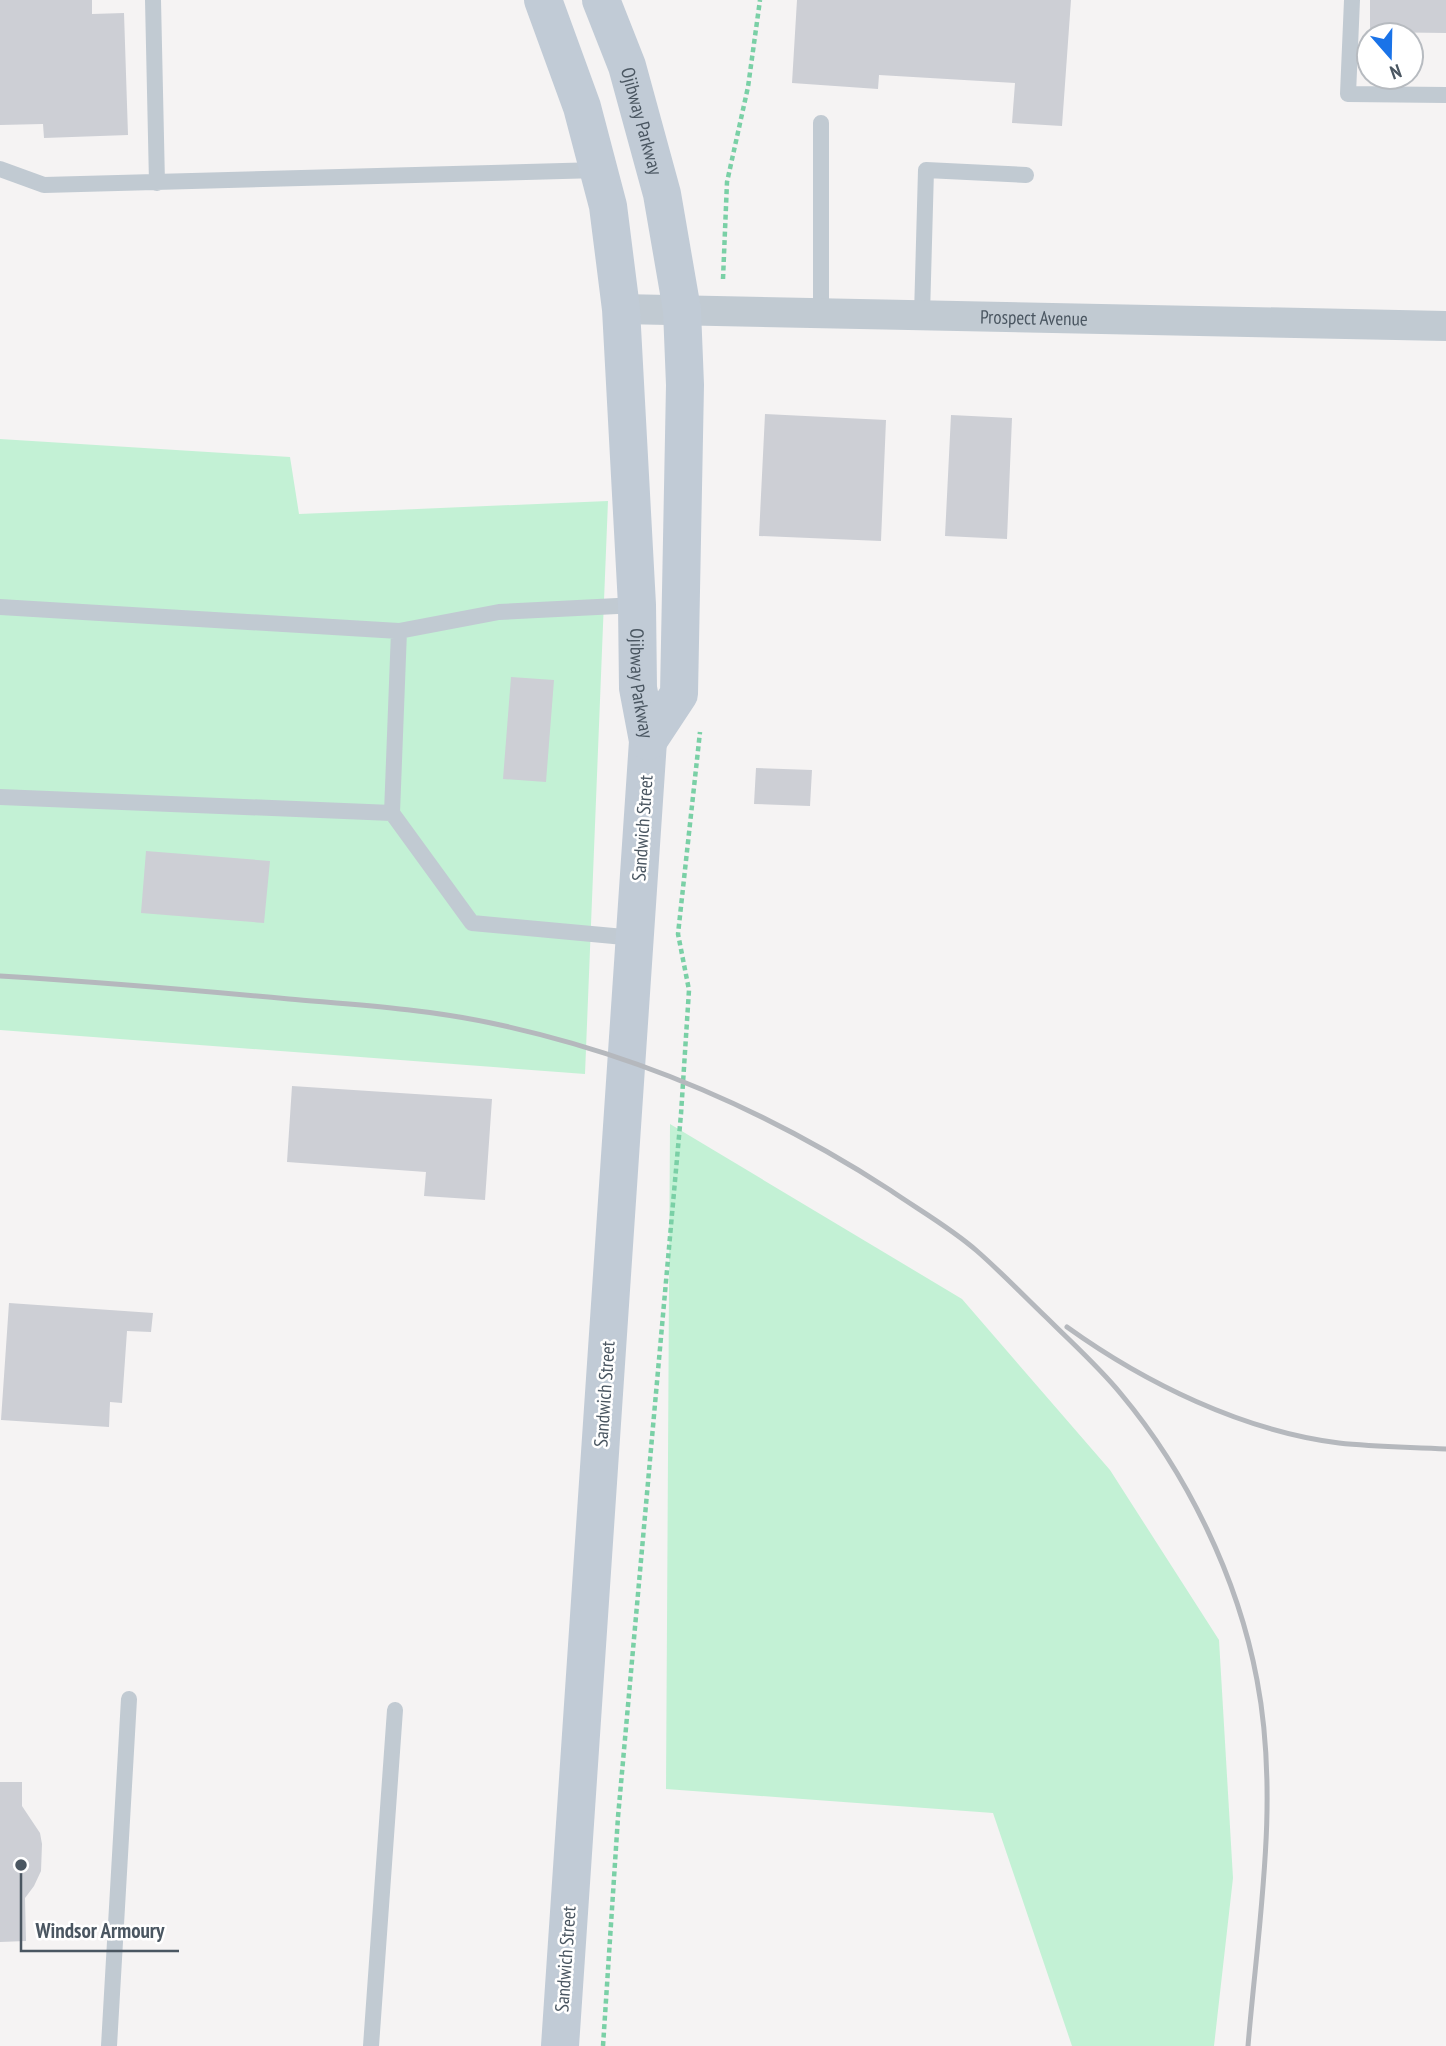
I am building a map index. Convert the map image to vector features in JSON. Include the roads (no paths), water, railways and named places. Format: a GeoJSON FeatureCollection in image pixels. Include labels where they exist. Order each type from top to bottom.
{"type":"FeatureCollection","features":[{"type":"Feature","properties":{"kind":"main road","name":"Ojibway Parkway"},"geometry":{"type":"LineString","coordinates":[[542,0],[582,107],[608,206],[621,309],[637,605],[638,688],[648,741]]}},
{"type":"Feature","properties":{"kind":"main road","name":"Ojibway Parkway"},"geometry":{"type":"LineString","coordinates":[[601,0],[627,66],[662,194],[682,310],[685,385],[679,694],[648,741]]}},
{"type":"Feature","properties":{"kind":"main road","name":"Sandwich Street"},"geometry":{"type":"LineString","coordinates":[[559,2046],[648,741]]}},
{"type":"Feature","properties":{"kind":"street","name":"Prospect Avenue"},"geometry":{"type":"LineString","coordinates":[[621,309],[1446,326]]}},
{"type":"Feature","properties":{"kind":"lane"},"geometry":{"type":"LineString","coordinates":[[153,0],[158,183]]}},
{"type":"Feature","properties":{"kind":"lane"},"geometry":{"type":"LineString","coordinates":[[1352,0],[1348,94],[1446,95]]}},
{"type":"Feature","properties":{"kind":"lane"},"geometry":{"type":"LineString","coordinates":[[821,123],[821,315]]}},
{"type":"Feature","properties":{"kind":"lane"},"geometry":{"type":"LineString","coordinates":[[0,169],[44,186],[599,170]]}},
{"type":"Feature","properties":{"kind":"lane"},"geometry":{"type":"LineString","coordinates":[[922,315],[926,170],[1026,175]]}},
{"type":"Feature","properties":{"kind":"lane"},"geometry":{"type":"LineString","coordinates":[[0,607],[399,631],[499,612],[637,605]]}},
{"type":"Feature","properties":{"kind":"lane"},"geometry":{"type":"LineString","coordinates":[[399,631],[392,813],[472,923],[635,938]]}},
{"type":"Feature","properties":{"kind":"lane"},"geometry":{"type":"LineString","coordinates":[[0,797],[392,813]]}},
{"type":"Feature","properties":{"kind":"lane"},"geometry":{"type":"LineString","coordinates":[[109,2046],[129,1699]]}},
{"type":"Feature","properties":{"kind":"lane"},"geometry":{"type":"LineString","coordinates":[[370,2046],[395,1710]]}},
{"type":"Feature","properties":{"kind":"railway"},"geometry":{"type":"LineString","coordinates":[[0,976],[391,1008],[466,1018],[544,1036],[648,1068],[748,1110],[844,1161],[935,1219],[977,1251],[1095,1365],[1145,1425],[1188,1492],[1207,1528],[1237,1603],[1257,1680],[1267,1771],[1265,1863],[1248,2046]]}},
{"type":"Feature","properties":{"kind":"railway"},"geometry":{"type":"LineString","coordinates":[[1067,1327],[1097,1348],[1162,1385],[1231,1416],[1267,1428],[1339,1443],[1446,1449]]}},
{"type":"Feature","properties":{"kind":"place","name":"Windsor Armoury"},"geometry":{"type":"Point","coordinates":[21,1865]}}]}
